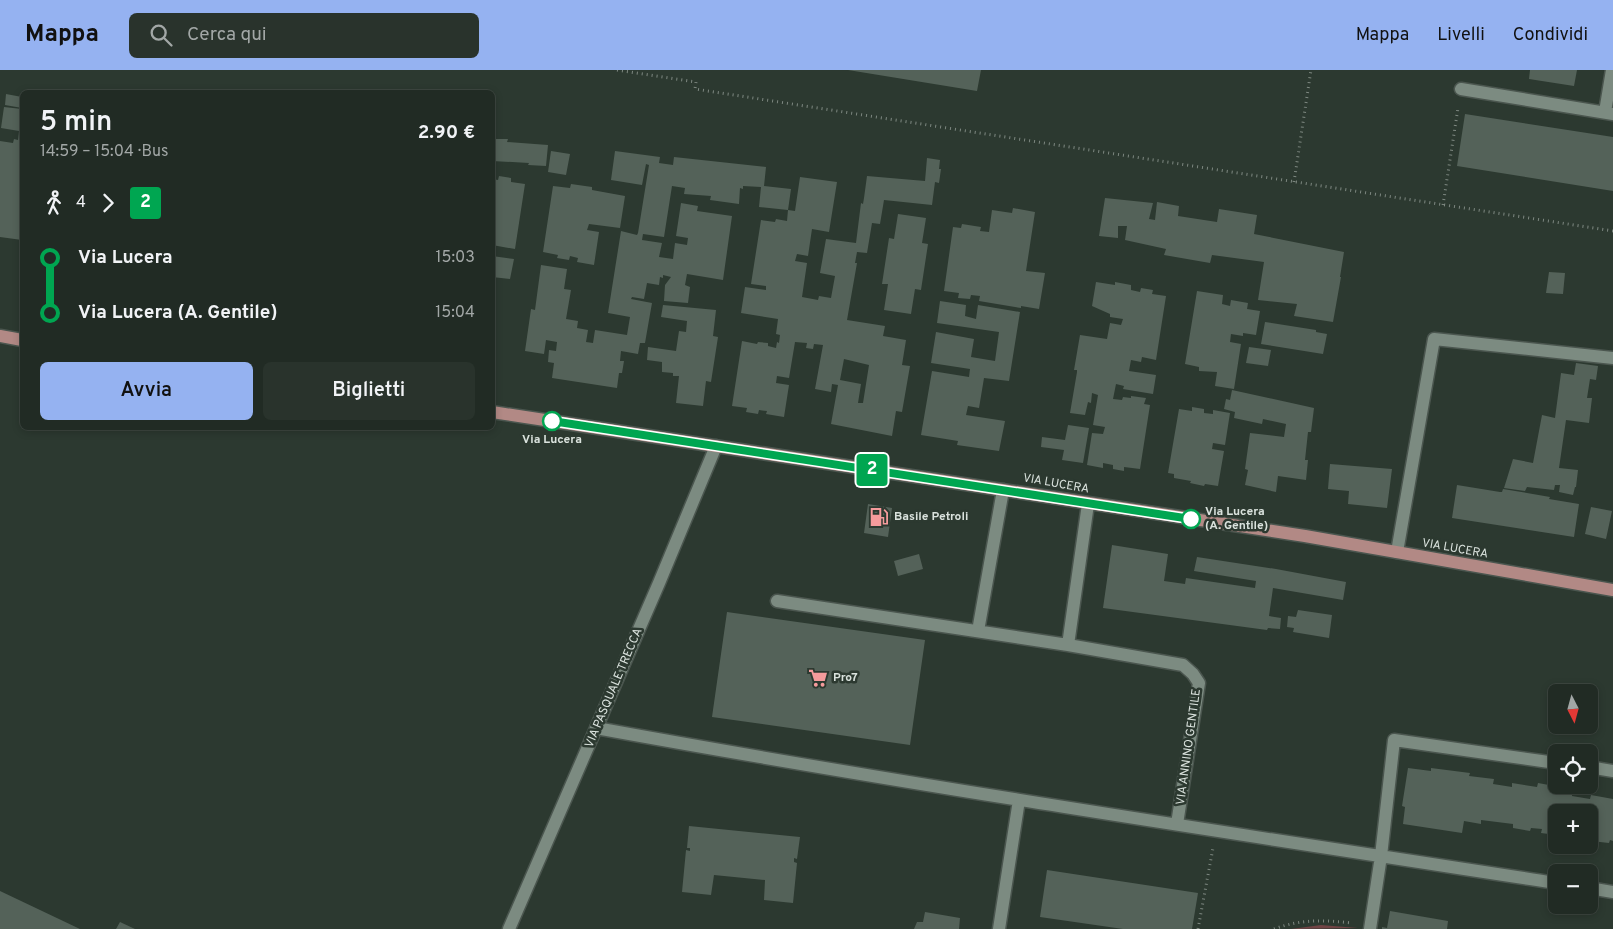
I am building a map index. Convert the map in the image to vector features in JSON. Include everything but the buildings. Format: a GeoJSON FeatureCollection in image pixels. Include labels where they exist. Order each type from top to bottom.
{"type":"FeatureCollection","features":[{"type":"Feature","properties":{"kind":"main road"},"geometry":{"type":"LineString","coordinates":[[0,336],[20,340]]}},
{"type":"Feature","properties":{"kind":"main road","name":"VIA LUCERA"},"geometry":{"type":"LineString","coordinates":[[495,412],[1305,536],[1613,590]]}},
{"type":"Feature","properties":{"kind":"street"},"geometry":{"type":"LineString","coordinates":[[1461,89],[1609,113],[1612,70]]}},
{"type":"Feature","properties":{"kind":"street"},"geometry":{"type":"LineString","coordinates":[[1398,552],[1434,339],[1613,358]]}},
{"type":"Feature","properties":{"kind":"street","name":"VIA PASQUALE TRECCA"},"geometry":{"type":"LineString","coordinates":[[509,929],[716,446]]}},
{"type":"Feature","properties":{"kind":"street"},"geometry":{"type":"LineString","coordinates":[[978,631],[1003,490]]}},
{"type":"Feature","properties":{"kind":"street"},"geometry":{"type":"LineString","coordinates":[[1068,645],[1088,504]]}},
{"type":"Feature","properties":{"kind":"street","name":"VIA ANNINO GENTILE"},"geometry":{"type":"LineString","coordinates":[[777,601],[1068,645],[1183,665],[1193,674],[1198,683],[1177,824]]}},
{"type":"Feature","properties":{"kind":"street","name":"VIA ANNINO GENTILE"},"geometry":{"type":"LineString","coordinates":[[596,728],[730,753],[1019,800],[1548,882]]}},
{"type":"Feature","properties":{"kind":"street"},"geometry":{"type":"LineString","coordinates":[[1370,929],[1394,740],[1548,762]]}},
{"type":"Feature","properties":{"kind":"street"},"geometry":{"type":"LineString","coordinates":[[1598,768],[1613,770]]}},
{"type":"Feature","properties":{"kind":"street"},"geometry":{"type":"LineString","coordinates":[[999,929],[1019,800]]}},
{"type":"Feature","properties":{"kind":"street"},"geometry":{"type":"LineString","coordinates":[[1598,890],[1613,892]]}},
{"type":"Feature","properties":{"kind":"path"},"geometry":{"type":"LineString","coordinates":[[617,70],[696,82],[695,89],[1613,231]]}},
{"type":"Feature","properties":{"kind":"path"},"geometry":{"type":"LineString","coordinates":[[1294,182],[1311,70]]}},
{"type":"Feature","properties":{"kind":"path"},"geometry":{"type":"LineString","coordinates":[[1443,205],[1461,89]]}},
{"type":"Feature","properties":{"kind":"path"},"geometry":{"type":"LineString","coordinates":[[1198,929],[1216,830]]}},
{"type":"Feature","properties":{"kind":"path"},"geometry":{"type":"LineString","coordinates":[[1274,929],[1291,923],[1316,920],[1356,924]]}},
{"type":"Feature","properties":{"kind":"shaded area"},"geometry":{"type":"Polygon","coordinates":[[[1321,925],[1358,928],[1291,929],[1321,925]]]}},
{"type":"Feature","properties":{"kind":"bus line","name":"2"},"geometry":{"type":"LineString","coordinates":[[552,421],[1191,519]]}},
{"type":"Feature","properties":{"kind":"place","name":"Via Lucera"},"geometry":{"type":"Point","coordinates":[552,421]}},
{"type":"Feature","properties":{"kind":"place","name":"Basile Petroli"},"geometry":{"type":"Point","coordinates":[879,517]}},
{"type":"Feature","properties":{"kind":"place","name":"Via Lucera (A. Gentile)"},"geometry":{"type":"Point","coordinates":[1191,519]}},
{"type":"Feature","properties":{"kind":"place","name":"Pro7"},"geometry":{"type":"Point","coordinates":[818,678]}}]}
